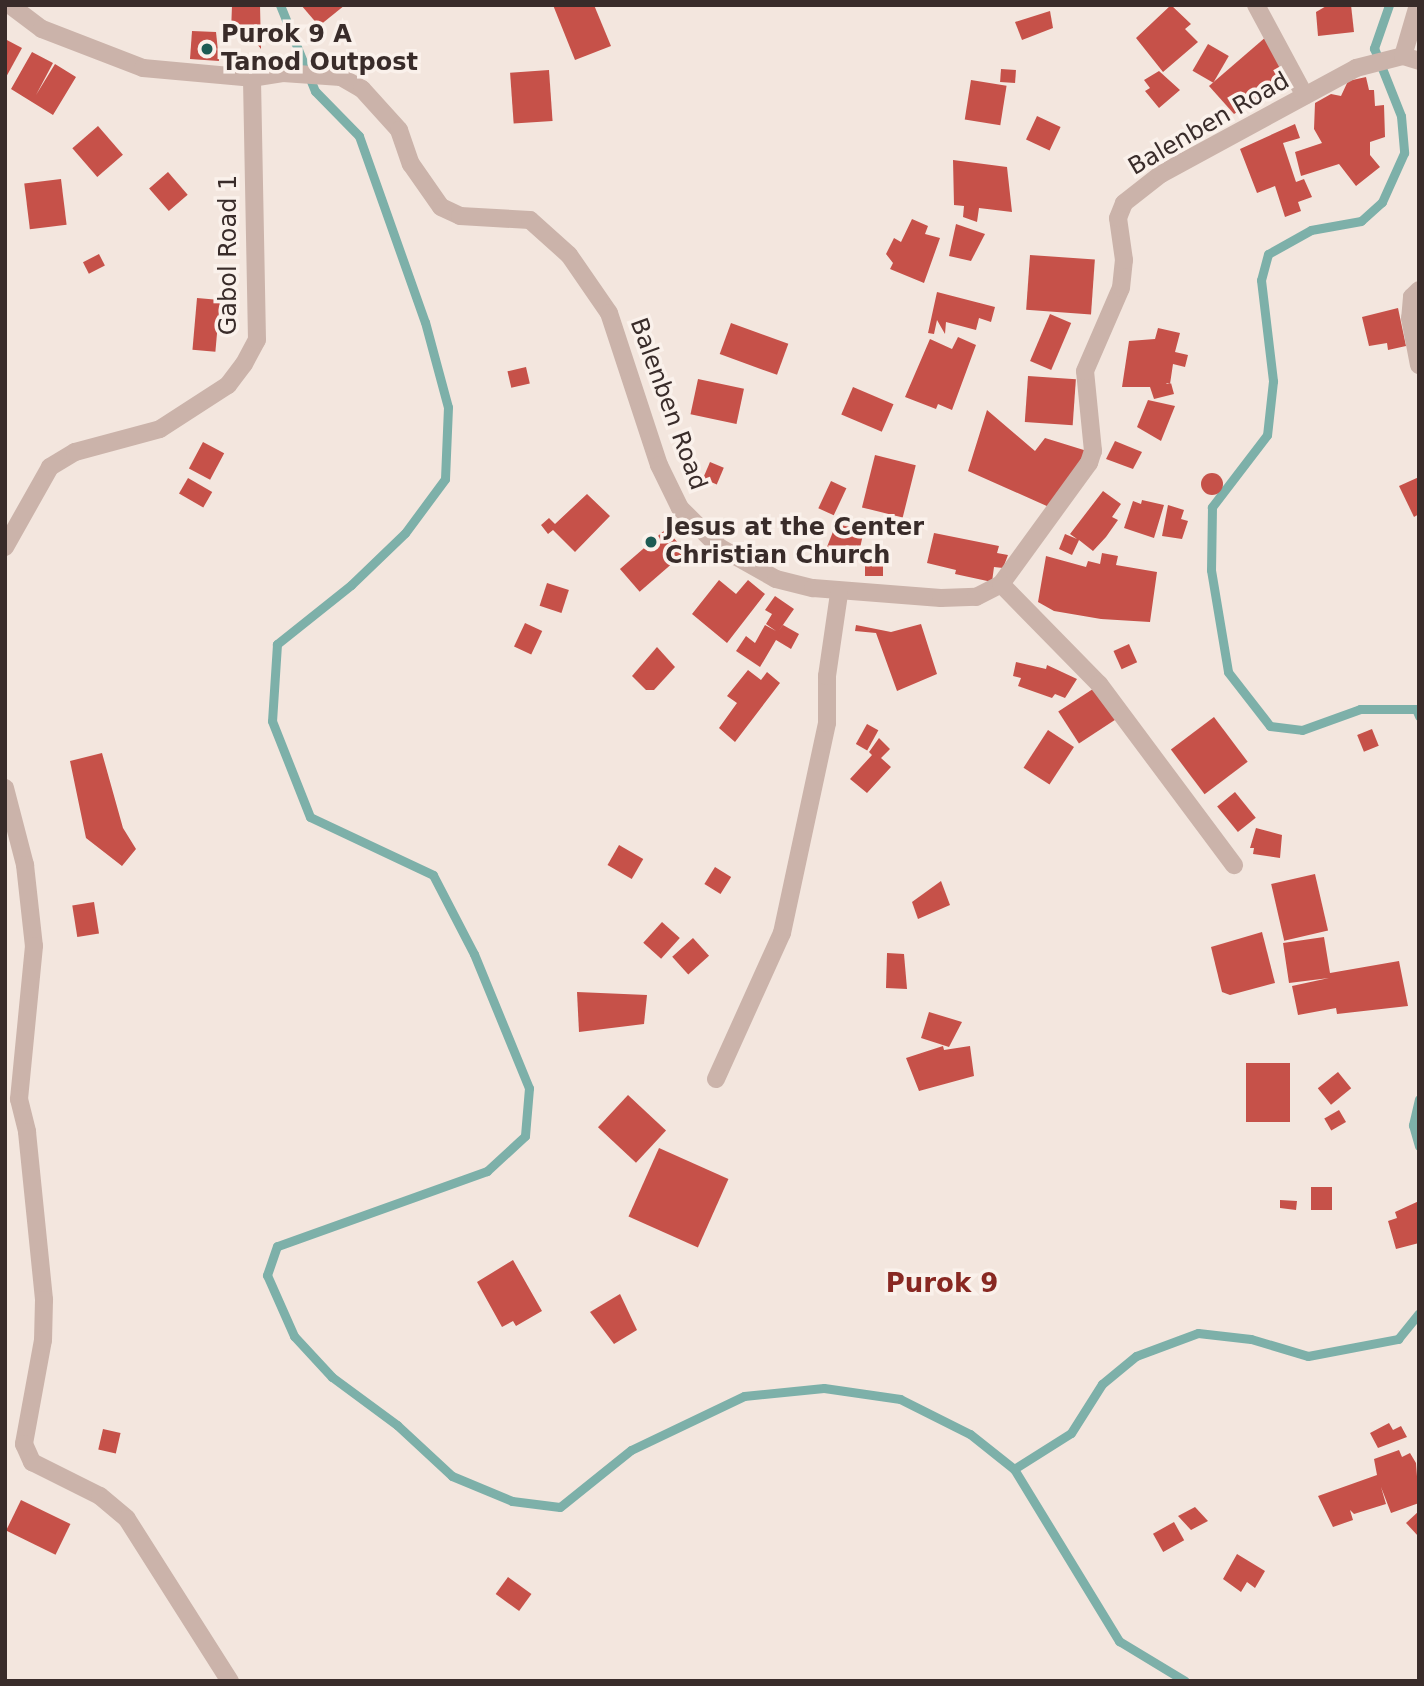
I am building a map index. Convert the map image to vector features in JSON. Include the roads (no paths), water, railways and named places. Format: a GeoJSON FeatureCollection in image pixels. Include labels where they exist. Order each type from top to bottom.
{"type":"FeatureCollection","features":[{"type":"Feature","properties":{"kind":"street","name":"Balenben Road"},"geometry":{"type":"LineString","coordinates":[[10,5],[42,29],[143,68],[252,78],[283,73],[341,77],[382,107],[399,130],[418,176],[441,207],[460,216],[530,220],[569,254],[609,313],[659,465],[680,508],[719,547],[776,579],[839,594],[976,597],[1001,584],[1093,451],[1085,371],[1121,288],[1124,260],[1118,218],[1124,203],[1161,174],[1356,68],[1405,58]]}},
{"type":"Feature","properties":{"kind":"street"},"geometry":{"type":"LineString","coordinates":[[1256,5],[1305,96]]}},
{"type":"Feature","properties":{"kind":"street"},"geometry":{"type":"LineString","coordinates":[[1405,58],[1418,5]]}},
{"type":"Feature","properties":{"kind":"street","name":"Gabol Road 1"},"geometry":{"type":"LineString","coordinates":[[5,547],[50,467],[75,452],[160,429],[228,385],[257,340],[252,78]]}},
{"type":"Feature","properties":{"kind":"street"},"geometry":{"type":"LineString","coordinates":[[1419,290],[1412,297],[1410,318],[1419,365]]}},
{"type":"Feature","properties":{"kind":"street"},"geometry":{"type":"LineString","coordinates":[[1001,584],[1099,684],[1234,865]]}},
{"type":"Feature","properties":{"kind":"street"},"geometry":{"type":"LineString","coordinates":[[716,1079],[782,933],[827,723],[827,677],[839,594]]}},
{"type":"Feature","properties":{"kind":"street"},"geometry":{"type":"LineString","coordinates":[[5,788],[25,866],[34,946],[19,1099],[27,1132],[44,1300],[43,1340],[24,1444],[32,1462],[100,1496],[127,1519],[230,1681]]}},
{"type":"Feature","properties":{"kind":"waterway"},"geometry":{"type":"LineString","coordinates":[[280,5],[315,91],[359,136],[425,322],[448,407],[445,479],[405,533],[351,585],[277,644],[272,721],[310,817],[433,875],[474,954],[529,1088],[525,1136],[487,1171],[277,1246],[267,1275],[294,1336],[332,1377],[397,1425],[452,1476],[512,1501],[560,1507],[631,1450],[744,1396],[824,1388],[900,1399],[970,1434],[1014,1469],[1119,1641],[1185,1681]]}},
{"type":"Feature","properties":{"kind":"waterway"},"geometry":{"type":"LineString","coordinates":[[1389,5],[1374,48],[1401,116],[1404,153],[1382,202],[1361,221],[1311,230],[1268,254],[1261,280],[1273,381],[1267,435],[1212,507],[1211,570],[1228,672],[1270,726],[1302,730],[1360,709],[1416,709],[1419,716]]}},
{"type":"Feature","properties":{"kind":"waterway"},"geometry":{"type":"LineString","coordinates":[[1419,1099],[1413,1125],[1419,1146]]}},
{"type":"Feature","properties":{"kind":"waterway"},"geometry":{"type":"LineString","coordinates":[[1014,1469],[1071,1433],[1102,1384],[1136,1356],[1198,1333],[1251,1339],[1308,1356],[1398,1339],[1419,1313]]}},
{"type":"Feature","properties":{"kind":"place","name":"Purok 9 A Tanod Outpost"},"geometry":{"type":"Point","coordinates":[207,49]}},
{"type":"Feature","properties":{"kind":"place","name":"Jesus at the Center Christian Church"},"geometry":{"type":"Point","coordinates":[651,542]}},
{"type":"Feature","properties":{"kind":"district","name":"Purok 9"},"geometry":{"type":"Point","coordinates":[942,1284]}}]}
